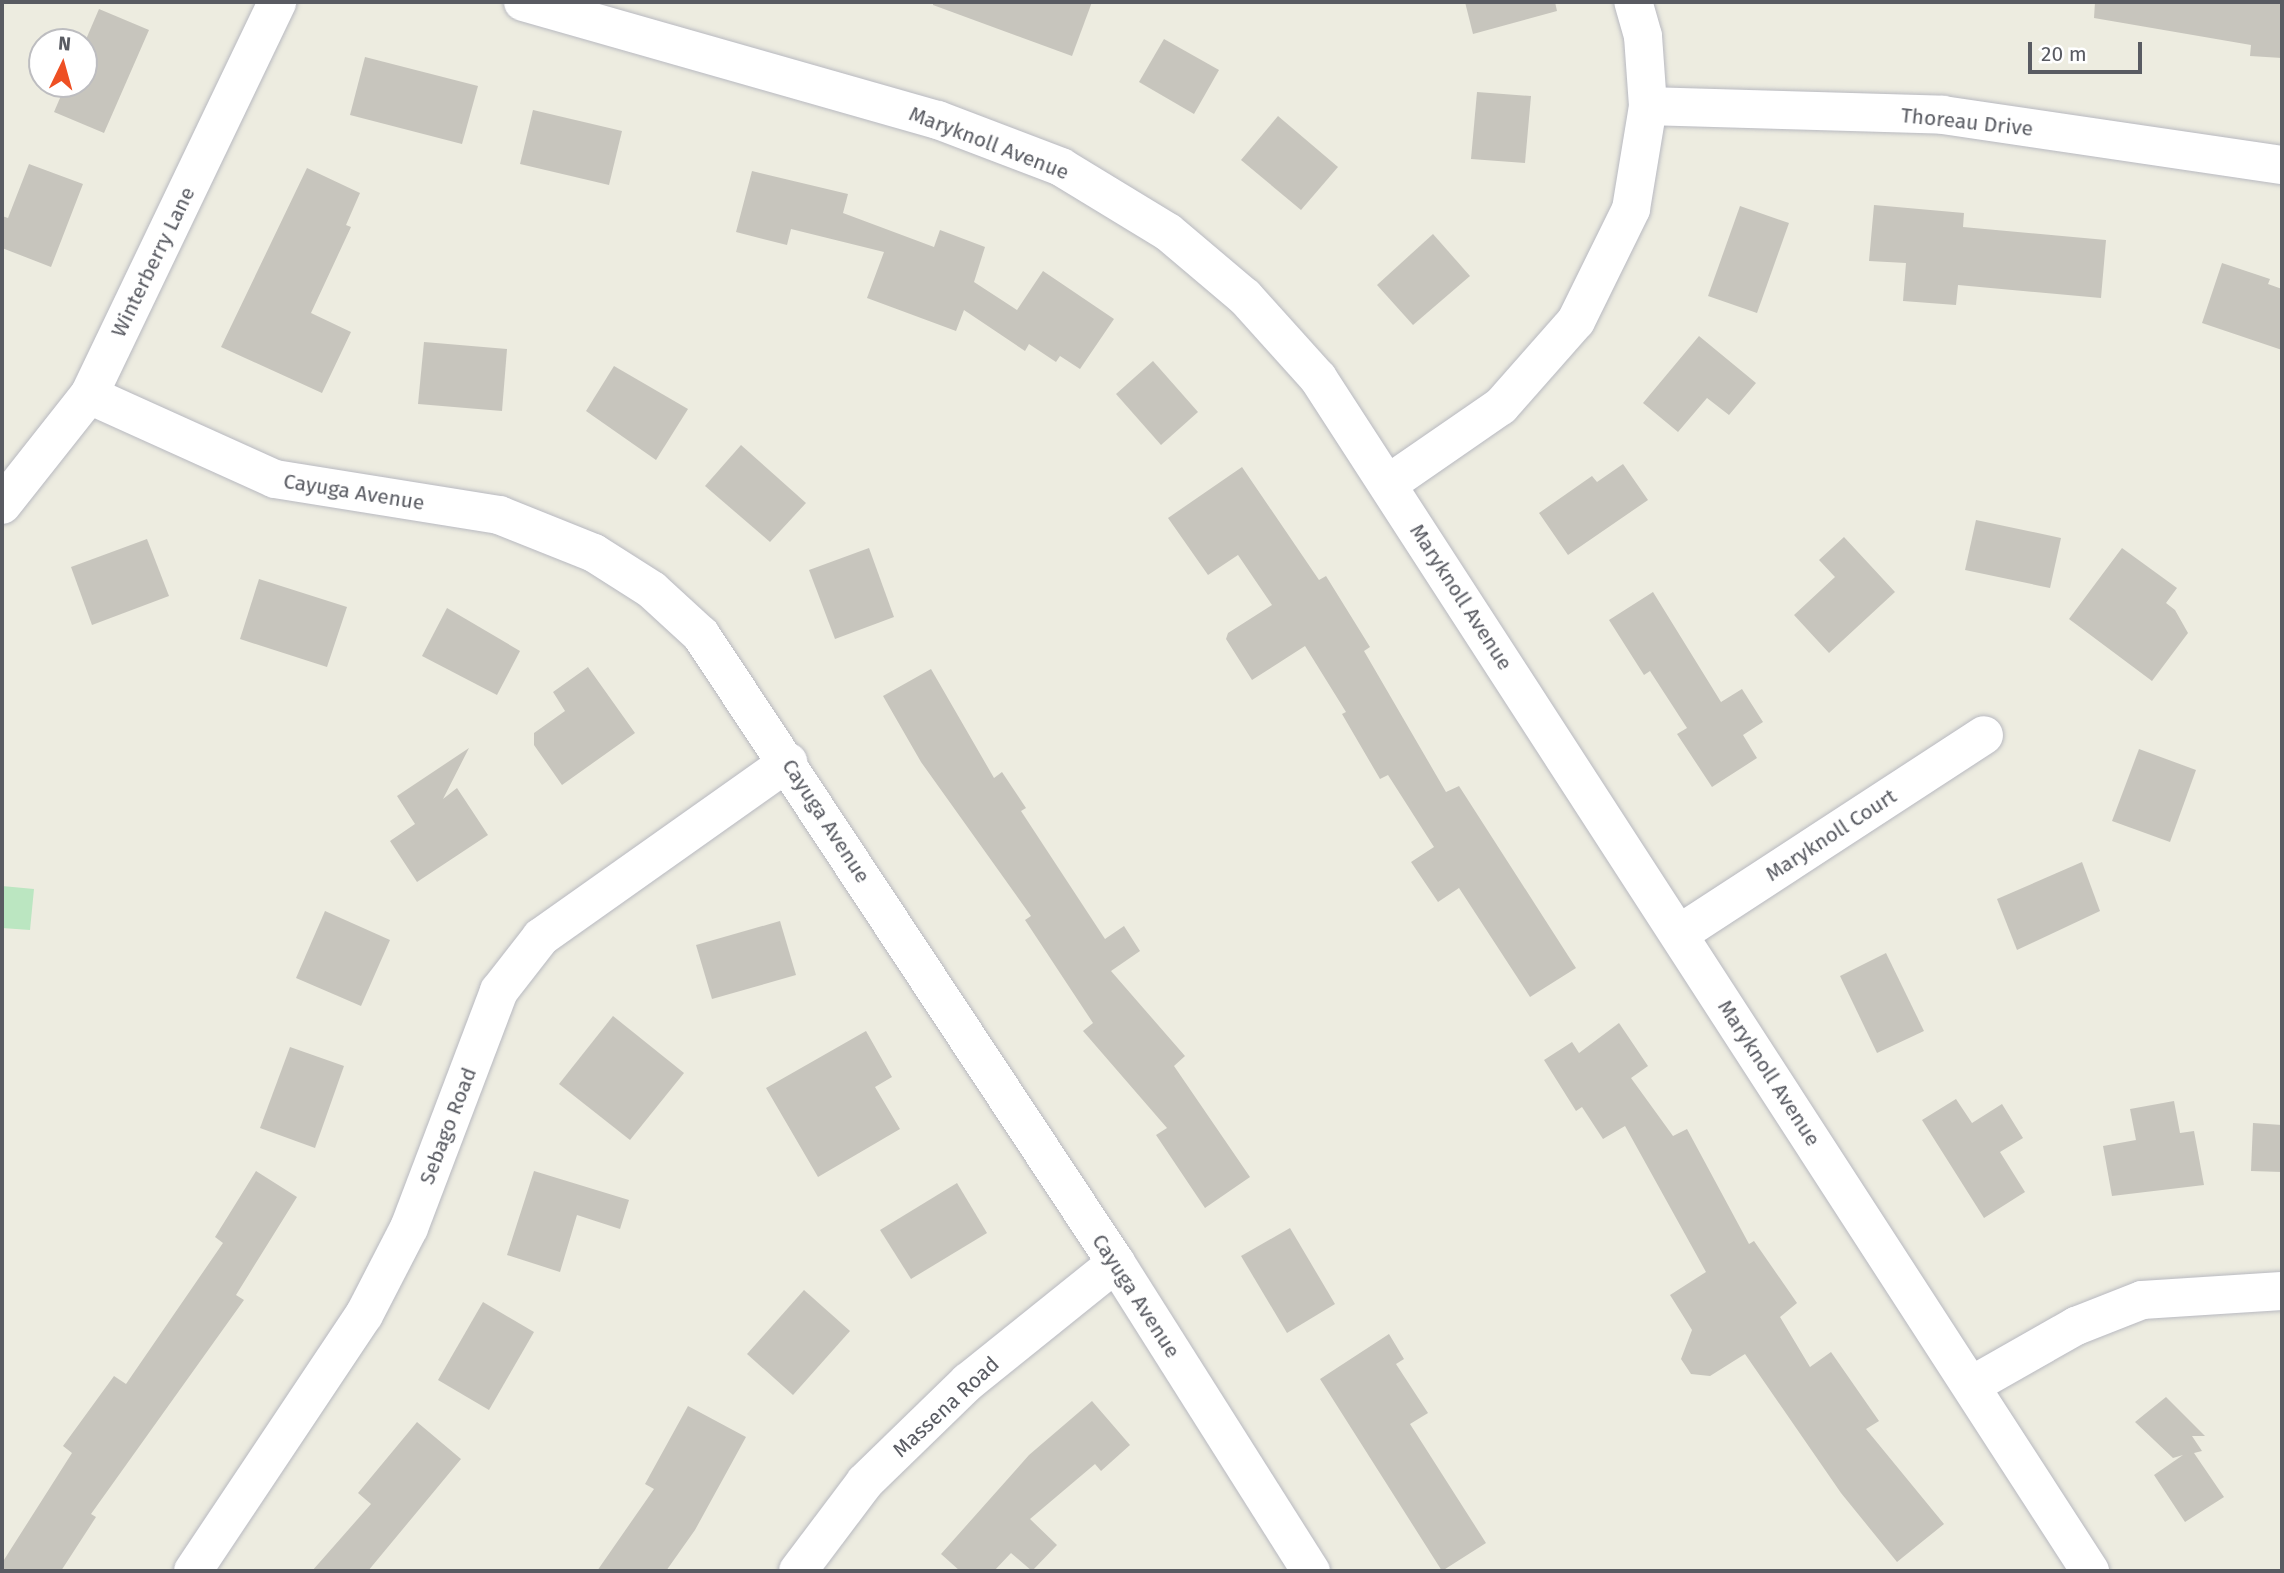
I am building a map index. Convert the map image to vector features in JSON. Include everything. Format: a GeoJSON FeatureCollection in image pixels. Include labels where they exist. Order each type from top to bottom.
{"type":"FeatureCollection","features":[{"type":"Feature","properties":{"kind":"street","name":"Winterberry Lane"},"geometry":{"type":"LineString","coordinates":[[2,505],[89,395],[277,2]]}},
{"type":"Feature","properties":{"kind":"street","name":"Maryknoll Avenue"},"geometry":{"type":"LineString","coordinates":[[523,2],[939,120],[1060,167],[1168,232],[1245,297],[1318,378],[2090,1571]]}},
{"type":"Feature","properties":{"kind":"street"},"geometry":{"type":"LineString","coordinates":[[1388,484],[1501,406],[1577,321],[1632,209],[1648,106],[1643,36],[1633,2]]}},
{"type":"Feature","properties":{"kind":"street","name":"Thoreau Drive"},"geometry":{"type":"LineString","coordinates":[[1648,106],[1943,115],[2282,165]]}},
{"type":"Feature","properties":{"kind":"street","name":"Cayuga Avenue"},"geometry":{"type":"LineString","coordinates":[[89,395],[275,479],[499,515],[594,553],[652,590],[701,635],[788,762],[1116,1264],[1311,1571]]}},
{"type":"Feature","properties":{"kind":"street","name":"Maryknoll Court"},"geometry":{"type":"LineString","coordinates":[[1679,934],[1984,736]]}},
{"type":"Feature","properties":{"kind":"street","name":"Sebago Road"},"geometry":{"type":"LineString","coordinates":[[193,1571],[371,1303],[410,1228],[499,991],[541,937],[788,762]]}},
{"type":"Feature","properties":{"kind":"street","name":"Massena Road"},"geometry":{"type":"LineString","coordinates":[[798,1571],[865,1482],[968,1382],[1116,1264]]}},
{"type":"Feature","properties":{"kind":"street"},"geometry":{"type":"LineString","coordinates":[[1972,1385],[2076,1326],[2142,1300],[2282,1290]]}},
{"type":"Feature","properties":{"kind":"green space"},"geometry":{"type":"Polygon","coordinates":[[[2,886],[34,889],[30,930],[2,928],[2,886]]]}},
{"type":"Feature","properties":{"kind":"building"},"geometry":{"type":"Polygon","coordinates":[[[933,2],[1092,2],[1072,56],[933,5],[933,2]]]}},
{"type":"Feature","properties":{"kind":"building"},"geometry":{"type":"Polygon","coordinates":[[[1465,2],[1555,2],[1557,11],[1473,34],[1465,2]]]}},
{"type":"Feature","properties":{"kind":"building"},"geometry":{"type":"Polygon","coordinates":[[[2095,2],[2282,2],[2282,58],[2250,56],[2251,45],[2094,18],[2095,2]]]}},
{"type":"Feature","properties":{"kind":"building"},"geometry":{"type":"Polygon","coordinates":[[[99,9],[149,30],[104,133],[54,112],[60,98],[98,98],[98,28],[91,28],[99,9]]]}},
{"type":"Feature","properties":{"kind":"building"},"geometry":{"type":"Polygon","coordinates":[[[1164,39],[1219,70],[1194,114],[1139,82],[1164,39]]]}},
{"type":"Feature","properties":{"kind":"building"},"geometry":{"type":"Polygon","coordinates":[[[365,57],[478,86],[462,144],[350,115],[365,57]]]}},
{"type":"Feature","properties":{"kind":"building"},"geometry":{"type":"Polygon","coordinates":[[[1477,92],[1531,96],[1525,163],[1471,159],[1477,92]]]}},
{"type":"Feature","properties":{"kind":"building"},"geometry":{"type":"Polygon","coordinates":[[[533,110],[622,131],[609,185],[520,164],[533,110]]]}},
{"type":"Feature","properties":{"kind":"building"},"geometry":{"type":"Polygon","coordinates":[[[1278,116],[1338,167],[1301,210],[1241,160],[1278,116]]]}},
{"type":"Feature","properties":{"kind":"building"},"geometry":{"type":"Polygon","coordinates":[[[29,164],[83,184],[51,267],[2,248],[2,216],[8,218],[29,164]]]}},
{"type":"Feature","properties":{"kind":"building"},"geometry":{"type":"Polygon","coordinates":[[[307,168],[360,193],[346,225],[351,227],[311,313],[351,332],[322,393],[221,347],[307,168]]]}},
{"type":"Feature","properties":{"kind":"building"},"geometry":{"type":"Polygon","coordinates":[[[752,171],[848,194],[843,213],[934,247],[940,230],[985,247],[974,282],[1017,310],[1043,271],[1114,319],[1080,369],[1060,356],[1056,362],[1029,344],[1025,351],[964,310],[956,331],[867,298],[884,252],[791,229],[787,245],[736,232],[752,171]]]}},
{"type":"Feature","properties":{"kind":"building"},"geometry":{"type":"Polygon","coordinates":[[[1874,205],[1964,213],[1963,227],[2106,240],[2101,298],[1958,285],[1956,305],[1903,301],[1906,263],[1869,261],[1874,205]]]}},
{"type":"Feature","properties":{"kind":"building"},"geometry":{"type":"Polygon","coordinates":[[[1740,206],[1789,223],[1757,313],[1708,296],[1740,206]]]}},
{"type":"Feature","properties":{"kind":"building"},"geometry":{"type":"Polygon","coordinates":[[[1433,234],[1470,276],[1413,325],[1377,285],[1433,234]]]}},
{"type":"Feature","properties":{"kind":"building"},"geometry":{"type":"Polygon","coordinates":[[[2222,263],[2270,279],[2268,284],[2282,289],[2282,350],[2202,323],[2222,263]]]}},
{"type":"Feature","properties":{"kind":"building"},"geometry":{"type":"Polygon","coordinates":[[[1699,336],[1756,383],[1729,415],[1707,398],[1678,432],[1643,403],[1699,336]]]}},
{"type":"Feature","properties":{"kind":"building"},"geometry":{"type":"Polygon","coordinates":[[[424,342],[507,349],[502,411],[418,404],[424,342]]]}},
{"type":"Feature","properties":{"kind":"building"},"geometry":{"type":"Polygon","coordinates":[[[1153,361],[1198,412],[1161,445],[1116,394],[1153,361]]]}},
{"type":"Feature","properties":{"kind":"building"},"geometry":{"type":"Polygon","coordinates":[[[614,366],[688,409],[656,460],[586,411],[614,366]]]}},
{"type":"Feature","properties":{"kind":"building"},"geometry":{"type":"Polygon","coordinates":[[[741,445],[806,503],[770,542],[705,486],[741,445]]]}},
{"type":"Feature","properties":{"kind":"building"},"geometry":{"type":"Polygon","coordinates":[[[1623,464],[1648,500],[1568,555],[1539,513],[1592,476],[1597,482],[1623,464]]]}},
{"type":"Feature","properties":{"kind":"building"},"geometry":{"type":"Polygon","coordinates":[[[1242,467],[1319,580],[1326,576],[1370,647],[1364,651],[1446,792],[1459,786],[1576,968],[1530,997],[1459,888],[1438,902],[1411,862],[1434,847],[1388,775],[1380,779],[1342,714],[1346,712],[1305,646],[1252,680],[1226,639],[1228,633],[1272,605],[1238,555],[1208,575],[1168,518],[1242,467]]]}},
{"type":"Feature","properties":{"kind":"building"},"geometry":{"type":"Polygon","coordinates":[[[1976,520],[2061,538],[2050,588],[1965,570],[1976,520]]]}},
{"type":"Feature","properties":{"kind":"building"},"geometry":{"type":"Polygon","coordinates":[[[1844,537],[1895,592],[1829,653],[1794,615],[1835,577],[1819,560],[1844,537]]]}},
{"type":"Feature","properties":{"kind":"building"},"geometry":{"type":"Polygon","coordinates":[[[147,539],[169,596],[92,625],[71,567],[147,539]]]}},
{"type":"Feature","properties":{"kind":"building"},"geometry":{"type":"Polygon","coordinates":[[[869,548],[894,617],[835,639],[809,570],[869,548]]]}},
{"type":"Feature","properties":{"kind":"building"},"geometry":{"type":"Polygon","coordinates":[[[2122,548],[2177,588],[2166,603],[2175,610],[2188,633],[2152,681],[2069,619],[2122,548]]]}},
{"type":"Feature","properties":{"kind":"building"},"geometry":{"type":"Polygon","coordinates":[[[259,579],[347,607],[327,667],[240,639],[259,579]]]}},
{"type":"Feature","properties":{"kind":"building"},"geometry":{"type":"Polygon","coordinates":[[[1653,592],[1721,702],[1742,689],[1763,722],[1743,735],[1757,758],[1712,787],[1677,734],[1687,728],[1650,671],[1644,675],[1609,620],[1653,592]]]}},
{"type":"Feature","properties":{"kind":"building"},"geometry":{"type":"Polygon","coordinates":[[[447,608],[520,651],[497,695],[422,656],[447,608]]]}},
{"type":"Feature","properties":{"kind":"building"},"geometry":{"type":"Polygon","coordinates":[[[588,667],[635,733],[562,785],[534,745],[534,733],[565,711],[553,692],[588,667]]]}},
{"type":"Feature","properties":{"kind":"building"},"geometry":{"type":"Polygon","coordinates":[[[931,669],[994,778],[1002,772],[1026,808],[1021,811],[1105,939],[1124,926],[1140,951],[1111,971],[1185,1056],[1174,1066],[1250,1177],[1205,1208],[1156,1135],[1167,1128],[1083,1031],[1093,1023],[1025,920],[1031,916],[921,762],[883,696],[931,669]]]}},
{"type":"Feature","properties":{"kind":"building"},"geometry":{"type":"Polygon","coordinates":[[[469,748],[443,799],[457,788],[488,835],[417,882],[390,841],[415,824],[397,796],[469,748]]]}},
{"type":"Feature","properties":{"kind":"building"},"geometry":{"type":"Polygon","coordinates":[[[2139,749],[2196,770],[2170,842],[2112,821],[2139,749]]]}},
{"type":"Feature","properties":{"kind":"building"},"geometry":{"type":"Polygon","coordinates":[[[2082,862],[2100,911],[2017,950],[1997,899],[2082,862]]]}},
{"type":"Feature","properties":{"kind":"building"},"geometry":{"type":"Polygon","coordinates":[[[325,911],[390,940],[361,1006],[296,978],[325,911]]]}},
{"type":"Feature","properties":{"kind":"building"},"geometry":{"type":"Polygon","coordinates":[[[780,921],[796,975],[712,999],[696,945],[780,921]]]}},
{"type":"Feature","properties":{"kind":"building"},"geometry":{"type":"Polygon","coordinates":[[[1886,953],[1924,1031],[1877,1053],[1840,976],[1886,953]]]}},
{"type":"Feature","properties":{"kind":"building"},"geometry":{"type":"Polygon","coordinates":[[[613,1016],[684,1073],[630,1140],[559,1084],[613,1016]]]}},
{"type":"Feature","properties":{"kind":"building"},"geometry":{"type":"Polygon","coordinates":[[[1619,1023],[1648,1066],[1631,1078],[1673,1136],[1687,1129],[1749,1244],[1754,1241],[1797,1303],[1780,1317],[1810,1367],[1831,1352],[1879,1421],[1866,1429],[1944,1524],[1897,1562],[1841,1493],[1745,1354],[1710,1376],[1691,1374],[1681,1359],[1692,1330],[1670,1295],[1706,1272],[1625,1126],[1603,1139],[1582,1107],[1576,1111],[1544,1060],[1572,1042],[1579,1053],[1619,1023]]]}},
{"type":"Feature","properties":{"kind":"building"},"geometry":{"type":"Polygon","coordinates":[[[866,1031],[892,1077],[875,1087],[900,1129],[818,1177],[766,1088],[866,1031]]]}},
{"type":"Feature","properties":{"kind":"building"},"geometry":{"type":"Polygon","coordinates":[[[290,1047],[344,1066],[315,1148],[260,1128],[290,1047]]]}},
{"type":"Feature","properties":{"kind":"building"},"geometry":{"type":"Polygon","coordinates":[[[1956,1099],[1972,1123],[2002,1104],[2023,1138],[2000,1152],[2025,1192],[1984,1218],[1922,1120],[1956,1099]]]}},
{"type":"Feature","properties":{"kind":"building"},"geometry":{"type":"Polygon","coordinates":[[[2174,1101],[2180,1133],[2194,1131],[2204,1185],[2112,1196],[2103,1146],[2136,1140],[2130,1109],[2174,1101]]]}},
{"type":"Feature","properties":{"kind":"building"},"geometry":{"type":"Polygon","coordinates":[[[2253,1123],[2282,1125],[2282,1172],[2251,1171],[2253,1123]]]}},
{"type":"Feature","properties":{"kind":"building"},"geometry":{"type":"Polygon","coordinates":[[[256,1171],[297,1197],[236,1295],[244,1300],[91,1514],[96,1517],[61,1571],[2,1571],[2,1563],[72,1453],[63,1446],[114,1376],[126,1384],[223,1243],[215,1237],[256,1171]]]}},
{"type":"Feature","properties":{"kind":"building"},"geometry":{"type":"Polygon","coordinates":[[[534,1171],[629,1200],[620,1229],[577,1215],[560,1272],[507,1255],[534,1171]]]}},
{"type":"Feature","properties":{"kind":"building"},"geometry":{"type":"Polygon","coordinates":[[[957,1183],[987,1233],[911,1279],[880,1230],[957,1183]]]}},
{"type":"Feature","properties":{"kind":"building"},"geometry":{"type":"Polygon","coordinates":[[[1290,1228],[1335,1304],[1287,1333],[1241,1256],[1290,1228]]]}},
{"type":"Feature","properties":{"kind":"building"},"geometry":{"type":"Polygon","coordinates":[[[804,1290],[850,1331],[793,1395],[747,1354],[804,1290]]]}},
{"type":"Feature","properties":{"kind":"building"},"geometry":{"type":"Polygon","coordinates":[[[483,1302],[534,1332],[489,1410],[438,1380],[483,1302]]]}},
{"type":"Feature","properties":{"kind":"building"},"geometry":{"type":"Polygon","coordinates":[[[1389,1334],[1404,1359],[1396,1364],[1428,1413],[1410,1424],[1486,1543],[1442,1571],[1320,1379],[1389,1334]]]}},
{"type":"Feature","properties":{"kind":"building"},"geometry":{"type":"Polygon","coordinates":[[[2166,1397],[2205,1436],[2192,1436],[2202,1451],[2194,1453],[2224,1497],[2185,1522],[2154,1475],[2183,1455],[2173,1458],[2135,1422],[2166,1397]]]}},
{"type":"Feature","properties":{"kind":"building"},"geometry":{"type":"Polygon","coordinates":[[[1092,1401],[1130,1445],[1101,1471],[1095,1464],[1030,1519],[1057,1545],[1032,1571],[1011,1553],[994,1571],[960,1571],[941,1554],[1029,1455],[1092,1401]]]}},
{"type":"Feature","properties":{"kind":"building"},"geometry":{"type":"Polygon","coordinates":[[[688,1406],[746,1437],[695,1530],[666,1571],[597,1571],[654,1489],[645,1484],[688,1406]]]}},
{"type":"Feature","properties":{"kind":"building"},"geometry":{"type":"Polygon","coordinates":[[[417,1422],[461,1459],[368,1571],[312,1571],[371,1504],[358,1493],[417,1422]]]}}]}
